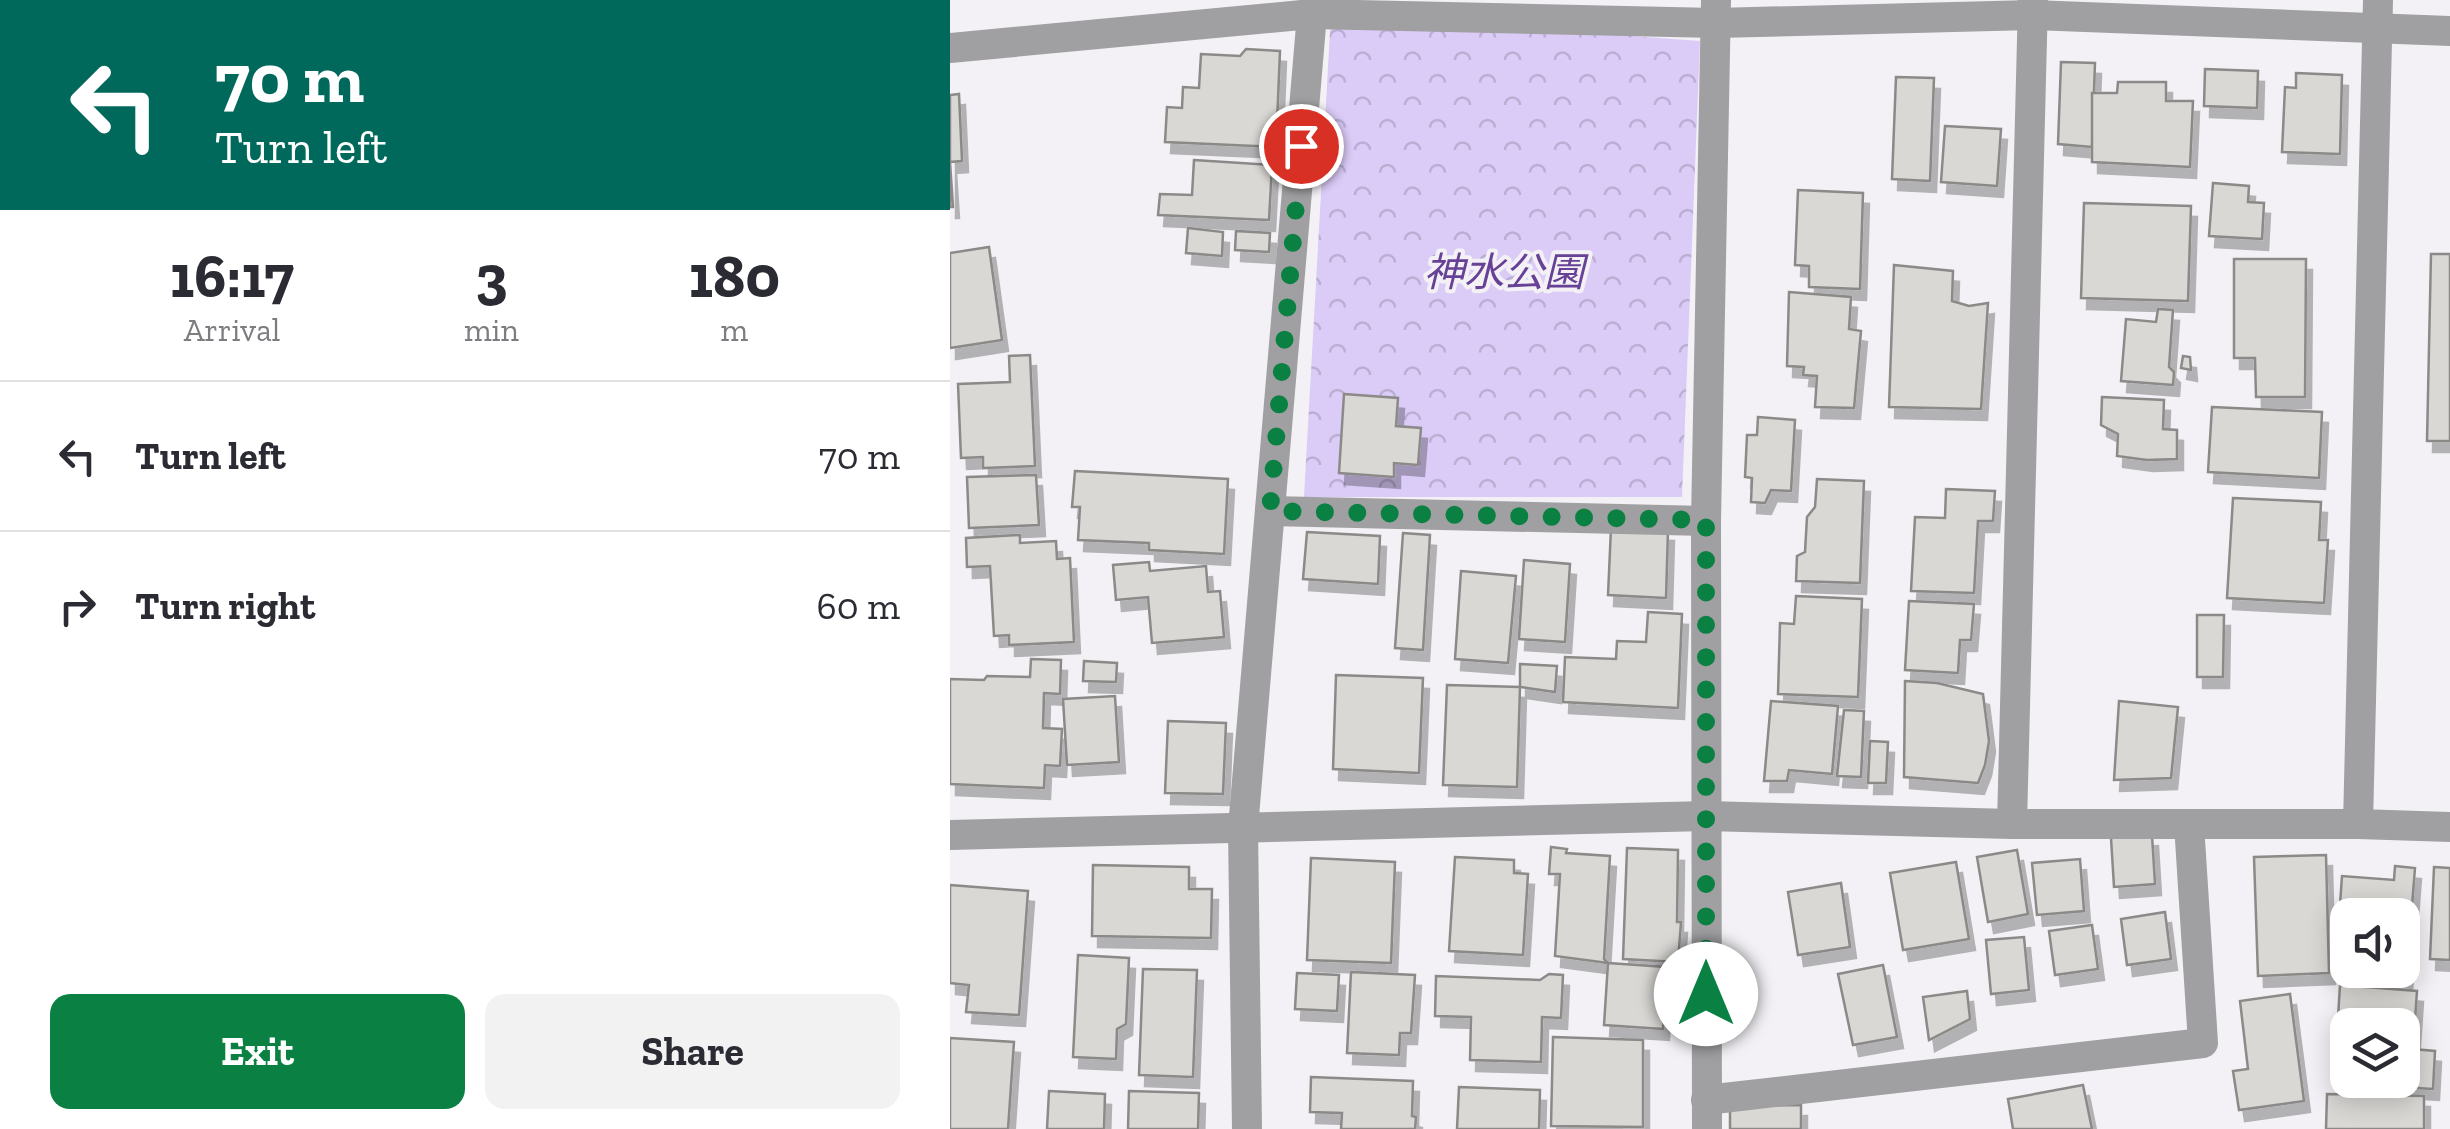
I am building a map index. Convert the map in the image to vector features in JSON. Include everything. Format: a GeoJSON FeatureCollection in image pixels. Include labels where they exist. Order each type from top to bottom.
{"type":"FeatureCollection","features":[{"type":"Feature","properties":{"kind":"street"},"geometry":{"type":"LineString","coordinates":[[2012,824],[2033,7]]}},
{"type":"Feature","properties":{"kind":"street"},"geometry":{"type":"LineString","coordinates":[[950,48],[1312,14],[1478,9],[2033,7],[2377,14],[2450,31]]}},
{"type":"Feature","properties":{"kind":"street"},"geometry":{"type":"LineString","coordinates":[[1716,11],[1706,520],[1707,1115],[2203,1043],[2189,824]]}},
{"type":"Feature","properties":{"kind":"street"},"geometry":{"type":"LineString","coordinates":[[1246,1129],[1243,828],[1312,14]]}},
{"type":"Feature","properties":{"kind":"street"},"geometry":{"type":"LineString","coordinates":[[2358,824],[2377,14]]}},
{"type":"Feature","properties":{"kind":"street"},"geometry":{"type":"LineString","coordinates":[[1270,511],[1706,520]]}},
{"type":"Feature","properties":{"kind":"street"},"geometry":{"type":"LineString","coordinates":[[950,835],[1706,816],[2012,824],[2450,827]]}},
{"type":"Feature","properties":{"kind":"green space","name":"神水公園"},"geometry":{"type":"Polygon","coordinates":[[[1331,14],[1700,41],[1682,497],[1304,497],[1331,14]]]}},
{"type":"Feature","properties":{"kind":"building"},"geometry":{"type":"Polygon","coordinates":[[[1246,49],[1280,51],[1276,147],[1165,142],[1167,107],[1182,108],[1183,87],[1199,88],[1201,54],[1240,56],[1246,49]]]}},
{"type":"Feature","properties":{"kind":"building"},"geometry":{"type":"Polygon","coordinates":[[[2061,62],[2095,63],[2092,147],[2058,144],[2061,62]]]}},
{"type":"Feature","properties":{"kind":"building"},"geometry":{"type":"Polygon","coordinates":[[[2205,69],[2258,71],[2257,108],[2204,106],[2205,69]]]}},
{"type":"Feature","properties":{"kind":"building"},"geometry":{"type":"Polygon","coordinates":[[[2296,73],[2342,75],[2340,154],[2282,152],[2285,87],[2296,88],[2296,73]]]}},
{"type":"Feature","properties":{"kind":"building"},"geometry":{"type":"Polygon","coordinates":[[[1896,77],[1934,78],[1930,181],[1892,179],[1896,77]]]}},
{"type":"Feature","properties":{"kind":"building"},"geometry":{"type":"Polygon","coordinates":[[[2118,82],[2166,82],[2166,101],[2193,101],[2190,167],[2092,162],[2092,93],[2117,93],[2118,82]]]}},
{"type":"Feature","properties":{"kind":"building"},"geometry":{"type":"Polygon","coordinates":[[[959,94],[962,161],[950,162],[950,95],[959,94]]]}},
{"type":"Feature","properties":{"kind":"building"},"geometry":{"type":"Polygon","coordinates":[[[1945,126],[2001,129],[1997,186],[1941,182],[1945,126]]]}},
{"type":"Feature","properties":{"kind":"building"},"geometry":{"type":"Polygon","coordinates":[[[1194,160],[1272,165],[1269,220],[1158,215],[1160,194],[1192,195],[1194,160]]]}},
{"type":"Feature","properties":{"kind":"building"},"geometry":{"type":"Polygon","coordinates":[[[950,162],[953,207],[950,207],[950,162]]]}},
{"type":"Feature","properties":{"kind":"building"},"geometry":{"type":"Polygon","coordinates":[[[2213,183],[2249,186],[2248,202],[2264,203],[2262,239],[2209,236],[2213,183]]]}},
{"type":"Feature","properties":{"kind":"building"},"geometry":{"type":"Polygon","coordinates":[[[1798,190],[1863,193],[1860,289],[1809,287],[1809,266],[1795,265],[1798,190]]]}},
{"type":"Feature","properties":{"kind":"building"},"geometry":{"type":"Polygon","coordinates":[[[2084,203],[2191,206],[2188,301],[2081,298],[2084,203]]]}},
{"type":"Feature","properties":{"kind":"building"},"geometry":{"type":"Polygon","coordinates":[[[1188,228],[1223,232],[1222,256],[1186,253],[1188,228]]]}},
{"type":"Feature","properties":{"kind":"building"},"geometry":{"type":"Polygon","coordinates":[[[1236,231],[1270,233],[1269,252],[1235,250],[1236,231]]]}},
{"type":"Feature","properties":{"kind":"building"},"geometry":{"type":"Polygon","coordinates":[[[989,247],[1002,340],[950,348],[950,253],[989,247]]]}},
{"type":"Feature","properties":{"kind":"building"},"geometry":{"type":"Polygon","coordinates":[[[2431,254],[2450,254],[2450,441],[2427,441],[2431,254]]]}},
{"type":"Feature","properties":{"kind":"building"},"geometry":{"type":"Polygon","coordinates":[[[2234,259],[2306,259],[2305,397],[2256,397],[2255,358],[2234,358],[2234,259]]]}},
{"type":"Feature","properties":{"kind":"building"},"geometry":{"type":"Polygon","coordinates":[[[1894,265],[1953,271],[1952,301],[1969,306],[1988,303],[1981,409],[1889,407],[1894,265]]]}},
{"type":"Feature","properties":{"kind":"building"},"geometry":{"type":"Polygon","coordinates":[[[1789,292],[1851,297],[1849,329],[1861,331],[1854,408],[1815,407],[1817,376],[1803,375],[1804,367],[1787,366],[1789,292]]]}},
{"type":"Feature","properties":{"kind":"building"},"geometry":{"type":"Polygon","coordinates":[[[2158,309],[2173,310],[2169,367],[2174,372],[2173,385],[2121,381],[2126,319],[2156,322],[2158,309]]]}},
{"type":"Feature","properties":{"kind":"building"},"geometry":{"type":"Polygon","coordinates":[[[1030,355],[1035,466],[983,468],[983,457],[961,458],[958,384],[1010,382],[1009,356],[1030,355]]]}},
{"type":"Feature","properties":{"kind":"building"},"geometry":{"type":"Polygon","coordinates":[[[2183,356],[2190,357],[2191,370],[2181,368],[2183,356]]]}},
{"type":"Feature","properties":{"kind":"building"},"geometry":{"type":"Polygon","coordinates":[[[1344,394],[1398,398],[1396,426],[1421,428],[1418,465],[1394,463],[1394,477],[1339,473],[1344,394]]]}},
{"type":"Feature","properties":{"kind":"building"},"geometry":{"type":"Polygon","coordinates":[[[2102,397],[2164,400],[2163,429],[2177,430],[2177,459],[2117,456],[2118,434],[2101,425],[2102,397]]]}},
{"type":"Feature","properties":{"kind":"building"},"geometry":{"type":"Polygon","coordinates":[[[2212,407],[2322,412],[2319,478],[2208,472],[2212,407]]]}},
{"type":"Feature","properties":{"kind":"building"},"geometry":{"type":"Polygon","coordinates":[[[1758,417],[1795,420],[1791,491],[1771,490],[1765,503],[1751,502],[1752,478],[1745,477],[1747,435],[1757,435],[1758,417]]]}},
{"type":"Feature","properties":{"kind":"building"},"geometry":{"type":"Polygon","coordinates":[[[1075,471],[1228,479],[1224,554],[1149,550],[1149,543],[1078,540],[1080,507],[1072,507],[1075,471]]]}},
{"type":"Feature","properties":{"kind":"building"},"geometry":{"type":"Polygon","coordinates":[[[1036,475],[1039,525],[969,528],[967,477],[1036,475]]]}},
{"type":"Feature","properties":{"kind":"building"},"geometry":{"type":"Polygon","coordinates":[[[1817,479],[1864,481],[1860,583],[1796,581],[1797,556],[1805,552],[1807,517],[1815,507],[1817,479]]]}},
{"type":"Feature","properties":{"kind":"building"},"geometry":{"type":"Polygon","coordinates":[[[1946,489],[1995,491],[1993,521],[1978,521],[1974,593],[1911,591],[1915,517],[1945,518],[1946,489]]]}},
{"type":"Feature","properties":{"kind":"building"},"geometry":{"type":"Polygon","coordinates":[[[2233,498],[2321,502],[2319,540],[2328,540],[2324,603],[2227,598],[2233,498]]]}},
{"type":"Feature","properties":{"kind":"building"},"geometry":{"type":"Polygon","coordinates":[[[1611,528],[1668,530],[1666,598],[1608,595],[1611,528]]]}},
{"type":"Feature","properties":{"kind":"building"},"geometry":{"type":"Polygon","coordinates":[[[1307,532],[1380,536],[1378,584],[1303,579],[1307,532]]]}},
{"type":"Feature","properties":{"kind":"building"},"geometry":{"type":"Polygon","coordinates":[[[1403,533],[1430,535],[1423,650],[1395,648],[1403,533]]]}},
{"type":"Feature","properties":{"kind":"building"},"geometry":{"type":"Polygon","coordinates":[[[1020,535],[1020,543],[1056,541],[1057,559],[1070,558],[1074,642],[1009,645],[1009,635],[994,636],[990,566],[967,567],[966,538],[1020,535]]]}},
{"type":"Feature","properties":{"kind":"building"},"geometry":{"type":"Polygon","coordinates":[[[1524,560],[1570,564],[1565,642],[1519,639],[1524,560]]]}},
{"type":"Feature","properties":{"kind":"building"},"geometry":{"type":"Polygon","coordinates":[[[1149,562],[1150,571],[1206,566],[1208,592],[1220,591],[1224,637],[1152,643],[1148,597],[1116,600],[1113,565],[1149,562]]]}},
{"type":"Feature","properties":{"kind":"building"},"geometry":{"type":"Polygon","coordinates":[[[1461,571],[1516,576],[1508,663],[1455,659],[1461,571]]]}},
{"type":"Feature","properties":{"kind":"building"},"geometry":{"type":"Polygon","coordinates":[[[1796,596],[1862,599],[1858,697],[1778,694],[1780,623],[1794,624],[1796,596]]]}},
{"type":"Feature","properties":{"kind":"building"},"geometry":{"type":"Polygon","coordinates":[[[1909,601],[1974,604],[1971,640],[1960,640],[1958,673],[1905,670],[1909,601]]]}},
{"type":"Feature","properties":{"kind":"building"},"geometry":{"type":"Polygon","coordinates":[[[1648,612],[1682,614],[1678,708],[1563,702],[1565,657],[1616,659],[1617,641],[1646,642],[1648,612]]]}},
{"type":"Feature","properties":{"kind":"building"},"geometry":{"type":"Polygon","coordinates":[[[2197,615],[2224,615],[2223,677],[2197,677],[2197,615]]]}},
{"type":"Feature","properties":{"kind":"building"},"geometry":{"type":"Polygon","coordinates":[[[1031,659],[1061,660],[1060,694],[1044,693],[1043,728],[1062,729],[1060,766],[1045,765],[1044,788],[950,784],[950,679],[1030,677],[1031,659]]]}},
{"type":"Feature","properties":{"kind":"building"},"geometry":{"type":"Polygon","coordinates":[[[1084,661],[1117,663],[1116,682],[1083,681],[1084,661]]]}},
{"type":"Feature","properties":{"kind":"building"},"geometry":{"type":"Polygon","coordinates":[[[1520,664],[1557,666],[1555,692],[1520,687],[1520,664]]]}},
{"type":"Feature","properties":{"kind":"building"},"geometry":{"type":"Polygon","coordinates":[[[1336,675],[1423,678],[1419,773],[1333,769],[1336,675]]]}},
{"type":"Feature","properties":{"kind":"building"},"geometry":{"type":"Polygon","coordinates":[[[1905,681],[1937,683],[1983,694],[1989,741],[1978,783],[1904,777],[1905,681]]]}},
{"type":"Feature","properties":{"kind":"building"},"geometry":{"type":"Polygon","coordinates":[[[1447,685],[1520,687],[1517,787],[1443,785],[1447,685]]]}},
{"type":"Feature","properties":{"kind":"building"},"geometry":{"type":"Polygon","coordinates":[[[1115,696],[1119,762],[1067,765],[1063,699],[1115,696]]]}},
{"type":"Feature","properties":{"kind":"building"},"geometry":{"type":"Polygon","coordinates":[[[1771,701],[1838,706],[1832,774],[1789,770],[1787,781],[1764,781],[1771,701]]]}},
{"type":"Feature","properties":{"kind":"building"},"geometry":{"type":"Polygon","coordinates":[[[2119,701],[2178,707],[2171,778],[2114,780],[2119,701]]]}},
{"type":"Feature","properties":{"kind":"building"},"geometry":{"type":"Polygon","coordinates":[[[1844,710],[1864,711],[1861,777],[1837,776],[1844,710]]]}},
{"type":"Feature","properties":{"kind":"building"},"geometry":{"type":"Polygon","coordinates":[[[1168,721],[1226,723],[1223,794],[1165,793],[1168,721]]]}},
{"type":"Feature","properties":{"kind":"building"},"geometry":{"type":"Polygon","coordinates":[[[1870,741],[1888,742],[1886,783],[1868,783],[1870,741]]]}},
{"type":"Feature","properties":{"kind":"building"},"geometry":{"type":"Polygon","coordinates":[[[2152,835],[2155,884],[2114,887],[2111,838],[2152,835]]]}},
{"type":"Feature","properties":{"kind":"building"},"geometry":{"type":"Polygon","coordinates":[[[1551,847],[1567,849],[1566,853],[1610,856],[1604,959],[1608,963],[1555,956],[1560,874],[1549,874],[1551,847]]]}},
{"type":"Feature","properties":{"kind":"building"},"geometry":{"type":"Polygon","coordinates":[[[1627,848],[1678,850],[1678,962],[1623,959],[1627,848]]]}},
{"type":"Feature","properties":{"kind":"building"},"geometry":{"type":"Polygon","coordinates":[[[2017,850],[2028,914],[1988,922],[1977,857],[2017,850]]]}},
{"type":"Feature","properties":{"kind":"building"},"geometry":{"type":"Polygon","coordinates":[[[2326,855],[2329,973],[2258,976],[2254,857],[2326,855]]]}},
{"type":"Feature","properties":{"kind":"building"},"geometry":{"type":"Polygon","coordinates":[[[1455,857],[1514,860],[1514,873],[1528,874],[1523,955],[1449,951],[1455,857]]]}},
{"type":"Feature","properties":{"kind":"building"},"geometry":{"type":"Polygon","coordinates":[[[1311,858],[1395,862],[1391,963],[1307,960],[1311,858]]]}},
{"type":"Feature","properties":{"kind":"building"},"geometry":{"type":"Polygon","coordinates":[[[2080,859],[2084,911],[2037,915],[2032,863],[2080,859]]]}},
{"type":"Feature","properties":{"kind":"building"},"geometry":{"type":"Polygon","coordinates":[[[1956,862],[1969,939],[1903,950],[1890,873],[1956,862]]]}},
{"type":"Feature","properties":{"kind":"building"},"geometry":{"type":"Polygon","coordinates":[[[1093,865],[1189,867],[1189,889],[1212,889],[1211,938],[1092,936],[1093,865]]]}},
{"type":"Feature","properties":{"kind":"building"},"geometry":{"type":"Polygon","coordinates":[[[2395,866],[2415,868],[2413,898],[2340,898],[2342,876],[2394,880],[2395,866]]]}},
{"type":"Feature","properties":{"kind":"building"},"geometry":{"type":"Polygon","coordinates":[[[2434,867],[2450,868],[2450,960],[2430,959],[2434,867]]]}},
{"type":"Feature","properties":{"kind":"building"},"geometry":{"type":"Polygon","coordinates":[[[1841,883],[1850,947],[1798,955],[1788,892],[1841,883]]]}},
{"type":"Feature","properties":{"kind":"building"},"geometry":{"type":"Polygon","coordinates":[[[950,885],[1028,891],[1019,1015],[966,1012],[969,985],[950,983],[950,885]]]}},
{"type":"Feature","properties":{"kind":"building"},"geometry":{"type":"Polygon","coordinates":[[[2165,912],[2171,959],[2127,965],[2121,919],[2165,912]]]}},
{"type":"Feature","properties":{"kind":"building"},"geometry":{"type":"Polygon","coordinates":[[[2092,925],[2098,969],[2055,975],[2049,931],[2092,925]]]}},
{"type":"Feature","properties":{"kind":"building"},"geometry":{"type":"Polygon","coordinates":[[[2024,937],[2029,990],[1991,994],[1986,940],[2024,937]]]}},
{"type":"Feature","properties":{"kind":"building"},"geometry":{"type":"Polygon","coordinates":[[[1078,955],[1129,958],[1126,1024],[1117,1029],[1116,1059],[1073,1057],[1078,955]]]}},
{"type":"Feature","properties":{"kind":"building"},"geometry":{"type":"Polygon","coordinates":[[[1608,963],[1666,967],[1663,1029],[1604,1025],[1608,963]]]}},
{"type":"Feature","properties":{"kind":"building"},"geometry":{"type":"Polygon","coordinates":[[[1883,965],[1897,1037],[1853,1045],[1838,974],[1883,965]]]}},
{"type":"Feature","properties":{"kind":"building"},"geometry":{"type":"Polygon","coordinates":[[[1143,969],[1197,970],[1193,1077],[1139,1075],[1143,969]]]}},
{"type":"Feature","properties":{"kind":"building"},"geometry":{"type":"Polygon","coordinates":[[[1351,972],[1415,975],[1411,1033],[1400,1033],[1399,1055],[1347,1053],[1351,972]]]}},
{"type":"Feature","properties":{"kind":"building"},"geometry":{"type":"Polygon","coordinates":[[[1297,973],[1339,975],[1337,1011],[1295,1009],[1297,973]]]}},
{"type":"Feature","properties":{"kind":"building"},"geometry":{"type":"Polygon","coordinates":[[[1549,974],[1563,975],[1561,1018],[1542,1017],[1541,1062],[1470,1060],[1471,1017],[1435,1016],[1436,976],[1540,980],[1549,974]]]}},
{"type":"Feature","properties":{"kind":"building"},"geometry":{"type":"Polygon","coordinates":[[[2340,988],[2417,991],[2416,1008],[2339,1008],[2340,988]]]}},
{"type":"Feature","properties":{"kind":"building"},"geometry":{"type":"Polygon","coordinates":[[[1967,991],[1970,1019],[1929,1040],[1923,997],[1967,991]]]}},
{"type":"Feature","properties":{"kind":"building"},"geometry":{"type":"Polygon","coordinates":[[[2290,994],[2304,1101],[2239,1110],[2233,1071],[2248,1069],[2240,1001],[2290,994]]]}},
{"type":"Feature","properties":{"kind":"building"},"geometry":{"type":"Polygon","coordinates":[[[1553,1037],[1643,1040],[1643,1127],[1551,1126],[1553,1037]]]}},
{"type":"Feature","properties":{"kind":"building"},"geometry":{"type":"Polygon","coordinates":[[[950,1038],[1014,1042],[1008,1129],[950,1129],[950,1038]]]}},
{"type":"Feature","properties":{"kind":"building"},"geometry":{"type":"Polygon","coordinates":[[[2420,1050],[2435,1051],[2433,1089],[2420,1088],[2420,1050]]]}},
{"type":"Feature","properties":{"kind":"building"},"geometry":{"type":"Polygon","coordinates":[[[1311,1077],[1413,1081],[1415,1129],[1341,1129],[1342,1113],[1310,1112],[1311,1077]]]}},
{"type":"Feature","properties":{"kind":"building"},"geometry":{"type":"Polygon","coordinates":[[[2083,1085],[2092,1129],[2013,1129],[2008,1099],[2083,1085]]]}},
{"type":"Feature","properties":{"kind":"building"},"geometry":{"type":"Polygon","coordinates":[[[1459,1087],[1540,1090],[1539,1129],[1457,1129],[1459,1087]]]}},
{"type":"Feature","properties":{"kind":"building"},"geometry":{"type":"Polygon","coordinates":[[[1049,1091],[1105,1094],[1104,1129],[1047,1129],[1049,1091]]]}},
{"type":"Feature","properties":{"kind":"building"},"geometry":{"type":"Polygon","coordinates":[[[1129,1091],[1199,1093],[1198,1129],[1128,1129],[1129,1091]]]}},
{"type":"Feature","properties":{"kind":"building"},"geometry":{"type":"Polygon","coordinates":[[[2327,1094],[2330,1098],[2424,1096],[2424,1129],[2326,1129],[2327,1094]]]}},
{"type":"Feature","properties":{"kind":"building"},"geometry":{"type":"Polygon","coordinates":[[[1801,1105],[1801,1129],[1730,1129],[1730,1106],[1801,1105]]]}},
{"type":"Feature","properties":{"kind":"route"},"geometry":{"type":"LineString","coordinates":[[1301,146],[1270,511],[1706,520],[1706,994]]}}]}
